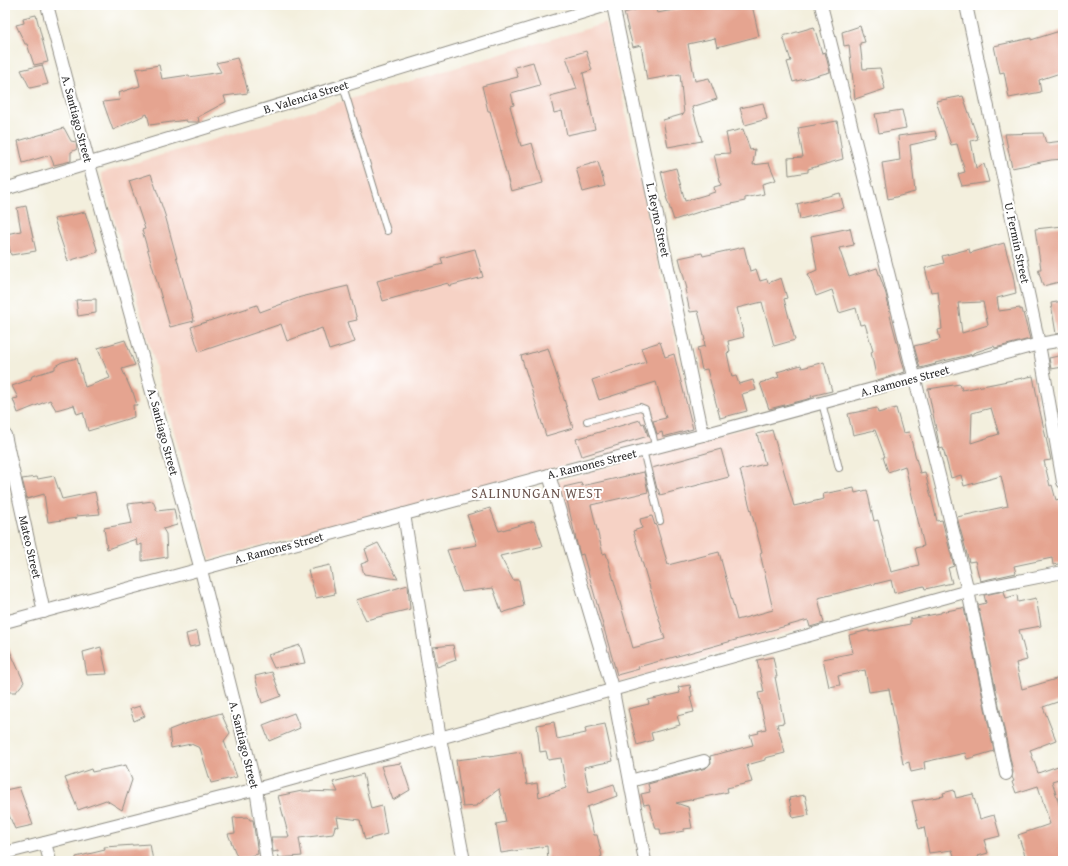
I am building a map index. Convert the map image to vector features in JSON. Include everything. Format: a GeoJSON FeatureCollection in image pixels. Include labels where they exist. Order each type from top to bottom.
{"type":"FeatureCollection","features":[{"type":"Feature","properties":{"kind":"street","name":"A. Santiago Street"},"geometry":{"type":"LineString","coordinates":[[47,5],[89,164],[201,570],[256,789],[267,861]]}},
{"type":"Feature","properties":{"kind":"street","name":"B. Valencia Street"},"geometry":{"type":"LineString","coordinates":[[5,189],[606,5]]}},
{"type":"Feature","properties":{"kind":"street","name":"L. Reyno Street"},"geometry":{"type":"LineString","coordinates":[[613,5],[703,435]]}},
{"type":"Feature","properties":{"kind":"street"},"geometry":{"type":"LineString","coordinates":[[821,5],[968,591],[1006,774]]}},
{"type":"Feature","properties":{"kind":"street","name":"U. Fermin Street"},"geometry":{"type":"LineString","coordinates":[[966,5],[1039,344],[1063,482]]}},
{"type":"Feature","properties":{"kind":"street","name":"A. Ramones Street"},"geometry":{"type":"LineString","coordinates":[[5,622],[201,570],[549,474],[703,435],[1039,344],[1063,340]]}},
{"type":"Feature","properties":{"kind":"street","name":"Mateo Street"},"geometry":{"type":"LineString","coordinates":[[5,435],[44,612]]}},
{"type":"Feature","properties":{"kind":"street"},"geometry":{"type":"LineString","coordinates":[[549,474],[613,691],[645,861]]}},
{"type":"Feature","properties":{"kind":"street"},"geometry":{"type":"LineString","coordinates":[[404,514],[440,738],[464,861]]}},
{"type":"Feature","properties":{"kind":"street"},"geometry":{"type":"LineString","coordinates":[[5,853],[256,789],[613,691],[968,591],[1063,572]]}},
{"type":"Feature","properties":{"kind":"street"},"geometry":{"type":"LineString","coordinates":[[630,781],[704,761]]}},
{"type":"Feature","properties":{"kind":"street"},"geometry":{"type":"LineString","coordinates":[[45,843],[50,861]]}},
{"type":"Feature","properties":{"kind":"lane"},"geometry":{"type":"LineString","coordinates":[[344,86],[387,231]]}},
{"type":"Feature","properties":{"kind":"lane"},"geometry":{"type":"LineString","coordinates":[[822,403],[839,468]]}},
{"type":"Feature","properties":{"kind":"lane"},"geometry":{"type":"LineString","coordinates":[[587,421],[640,407],[644,409],[653,436],[649,449],[660,521]]}},
{"type":"Feature","properties":{"kind":"shaded area"},"geometry":{"type":"Polygon","coordinates":[[[606,23],[695,431],[210,559],[101,173],[606,23]]]}},
{"type":"Feature","properties":{"kind":"shaded area"},"geometry":{"type":"Polygon","coordinates":[[[752,426],[807,626],[615,684],[556,482],[752,426]]]}},
{"type":"Feature","properties":{"kind":"building"},"geometry":{"type":"Polygon","coordinates":[[[655,5],[657,13],[701,5],[752,5],[759,36],[717,47],[715,38],[688,44],[695,81],[709,78],[717,99],[692,107],[702,141],[668,147],[663,120],[684,114],[680,74],[647,80],[641,45],[633,47],[624,13],[655,5]]]}},
{"type":"Feature","properties":{"kind":"building"},"geometry":{"type":"Polygon","coordinates":[[[36,15],[48,62],[34,65],[27,44],[25,44],[16,25],[24,23],[23,18],[36,15]]]}},
{"type":"Feature","properties":{"kind":"building"},"geometry":{"type":"Polygon","coordinates":[[[860,26],[865,42],[860,43],[863,69],[880,68],[885,89],[855,99],[849,45],[844,46],[842,32],[860,26]]]}},
{"type":"Feature","properties":{"kind":"building"},"geometry":{"type":"Polygon","coordinates":[[[814,27],[822,53],[825,52],[830,72],[793,82],[787,62],[791,61],[783,36],[814,27]]]}},
{"type":"Feature","properties":{"kind":"building"},"geometry":{"type":"Polygon","coordinates":[[[1063,30],[1063,72],[1039,80],[1041,92],[1009,98],[1004,72],[1000,73],[994,46],[1031,38],[1031,40],[1063,30]]]}},
{"type":"Feature","properties":{"kind":"building"},"geometry":{"type":"Polygon","coordinates":[[[586,51],[592,70],[583,73],[595,129],[567,135],[562,111],[554,113],[550,96],[577,89],[566,57],[586,51]]]}},
{"type":"Feature","properties":{"kind":"building"},"geometry":{"type":"Polygon","coordinates":[[[237,58],[248,93],[224,96],[226,102],[198,117],[199,122],[187,122],[186,120],[150,125],[147,114],[113,130],[103,102],[120,100],[118,93],[140,86],[136,69],[159,65],[162,79],[189,75],[189,77],[221,72],[216,63],[237,58]]]}},
{"type":"Feature","properties":{"kind":"building"},"geometry":{"type":"Polygon","coordinates":[[[533,62],[540,85],[511,93],[514,105],[510,106],[521,146],[532,143],[543,183],[511,191],[482,86],[518,77],[515,67],[533,62]]]}},
{"type":"Feature","properties":{"kind":"building"},"geometry":{"type":"Polygon","coordinates":[[[42,65],[48,84],[30,88],[21,70],[42,65]]]}},
{"type":"Feature","properties":{"kind":"building"},"geometry":{"type":"Polygon","coordinates":[[[963,96],[978,139],[971,141],[976,168],[984,164],[989,182],[962,186],[958,174],[965,172],[957,144],[951,145],[936,101],[963,96]]]}},
{"type":"Feature","properties":{"kind":"building"},"geometry":{"type":"Polygon","coordinates":[[[763,103],[767,119],[745,125],[740,108],[763,103]]]}},
{"type":"Feature","properties":{"kind":"building"},"geometry":{"type":"Polygon","coordinates":[[[902,110],[906,128],[879,133],[875,114],[902,110]]]}},
{"type":"Feature","properties":{"kind":"building"},"geometry":{"type":"Polygon","coordinates":[[[837,121],[843,159],[808,169],[808,172],[789,175],[788,158],[803,157],[798,128],[837,121]]]}},
{"type":"Feature","properties":{"kind":"building"},"geometry":{"type":"Polygon","coordinates":[[[64,128],[71,141],[76,142],[77,149],[71,152],[71,161],[54,165],[50,155],[23,163],[18,141],[64,128]]]}},
{"type":"Feature","properties":{"kind":"building"},"geometry":{"type":"Polygon","coordinates":[[[743,129],[750,150],[755,149],[753,165],[769,163],[776,180],[762,184],[764,194],[745,198],[745,201],[708,209],[674,220],[666,197],[661,172],[676,168],[685,201],[715,192],[714,187],[721,185],[714,154],[730,153],[726,133],[743,129]]]}},
{"type":"Feature","properties":{"kind":"building"},"geometry":{"type":"Polygon","coordinates":[[[935,131],[937,139],[910,145],[915,192],[888,199],[882,163],[900,160],[898,136],[935,131]]]}},
{"type":"Feature","properties":{"kind":"building"},"geometry":{"type":"Polygon","coordinates":[[[1043,133],[1046,143],[1063,141],[1063,159],[1012,168],[1005,134],[1043,133]]]}},
{"type":"Feature","properties":{"kind":"building"},"geometry":{"type":"Polygon","coordinates":[[[598,162],[605,186],[583,192],[576,168],[598,162]]]}},
{"type":"Feature","properties":{"kind":"building"},"geometry":{"type":"Polygon","coordinates":[[[151,174],[165,215],[194,321],[170,327],[142,230],[145,229],[129,181],[151,174]]]}},
{"type":"Feature","properties":{"kind":"building"},"geometry":{"type":"Polygon","coordinates":[[[840,193],[844,208],[800,219],[797,204],[840,193]]]}},
{"type":"Feature","properties":{"kind":"building"},"geometry":{"type":"Polygon","coordinates":[[[26,206],[36,251],[11,255],[6,234],[21,231],[17,208],[26,206]]]}},
{"type":"Feature","properties":{"kind":"building"},"geometry":{"type":"Polygon","coordinates":[[[85,212],[98,252],[68,261],[54,219],[85,212]]]}},
{"type":"Feature","properties":{"kind":"building"},"geometry":{"type":"Polygon","coordinates":[[[1063,226],[1063,281],[1043,286],[1038,269],[1041,269],[1035,229],[1063,226]]]}},
{"type":"Feature","properties":{"kind":"building"},"geometry":{"type":"Polygon","coordinates":[[[850,228],[854,245],[839,248],[849,277],[877,268],[886,294],[889,312],[905,372],[877,380],[871,352],[873,351],[865,324],[860,325],[856,308],[839,313],[832,290],[816,296],[808,274],[817,270],[811,236],[850,228]]]}},
{"type":"Feature","properties":{"kind":"building"},"geometry":{"type":"Polygon","coordinates":[[[1004,243],[1013,275],[1016,293],[997,298],[999,311],[1022,309],[1030,339],[995,348],[994,346],[973,354],[920,368],[914,346],[939,340],[938,330],[942,329],[938,291],[931,292],[925,268],[944,263],[942,256],[969,249],[970,253],[1004,243]],[[983,302],[958,303],[962,333],[988,325],[983,302]]]}},
{"type":"Feature","properties":{"kind":"building"},"geometry":{"type":"Polygon","coordinates":[[[744,247],[750,271],[756,269],[760,281],[767,279],[768,283],[781,278],[787,298],[784,299],[795,340],[774,346],[762,302],[737,308],[744,337],[728,341],[730,352],[727,353],[732,377],[736,376],[739,384],[753,380],[756,390],[742,394],[747,411],[720,418],[707,369],[702,370],[697,348],[705,346],[705,339],[698,311],[690,312],[685,289],[687,289],[679,258],[702,253],[703,256],[744,247]]]}},
{"type":"Feature","properties":{"kind":"building"},"geometry":{"type":"Polygon","coordinates":[[[475,249],[483,277],[449,286],[448,283],[383,301],[377,281],[443,264],[441,258],[475,249]]]}},
{"type":"Feature","properties":{"kind":"building"},"geometry":{"type":"Polygon","coordinates":[[[348,286],[357,320],[348,322],[355,342],[329,350],[322,328],[287,341],[281,324],[199,352],[191,327],[257,305],[260,312],[301,297],[348,286]]]}},
{"type":"Feature","properties":{"kind":"building"},"geometry":{"type":"Polygon","coordinates":[[[96,299],[96,313],[78,316],[76,300],[96,299]]]}},
{"type":"Feature","properties":{"kind":"building"},"geometry":{"type":"Polygon","coordinates":[[[1063,301],[1063,333],[1056,334],[1051,303],[1063,301]]]}},
{"type":"Feature","properties":{"kind":"building"},"geometry":{"type":"Polygon","coordinates":[[[125,340],[135,365],[122,369],[133,392],[137,405],[133,405],[134,417],[88,431],[83,412],[77,414],[74,405],[56,410],[50,400],[18,413],[13,399],[18,398],[12,386],[31,379],[32,376],[55,369],[55,366],[62,362],[77,358],[85,387],[110,378],[98,348],[125,340]]]}},
{"type":"Feature","properties":{"kind":"building"},"geometry":{"type":"Polygon","coordinates":[[[660,342],[665,357],[674,354],[693,429],[663,437],[662,432],[657,434],[653,421],[666,418],[656,382],[599,400],[592,380],[646,362],[641,348],[660,342]]]}},
{"type":"Feature","properties":{"kind":"building"},"geometry":{"type":"Polygon","coordinates":[[[548,348],[573,428],[546,436],[521,356],[548,348]]]}},
{"type":"Feature","properties":{"kind":"building"},"geometry":{"type":"Polygon","coordinates":[[[1063,355],[1063,367],[1051,369],[1049,358],[1063,355]]]}},
{"type":"Feature","properties":{"kind":"building"},"geometry":{"type":"Polygon","coordinates":[[[824,362],[832,391],[811,396],[812,398],[769,409],[760,383],[779,377],[777,372],[801,365],[802,368],[824,362]]]}},
{"type":"Feature","properties":{"kind":"building"},"geometry":{"type":"Polygon","coordinates":[[[1033,376],[1051,460],[1044,461],[1050,486],[1052,485],[1056,500],[1059,499],[1063,513],[1063,563],[1053,565],[1052,558],[1014,566],[1016,573],[980,581],[975,561],[969,562],[957,517],[1008,506],[1001,476],[964,486],[961,475],[951,478],[943,448],[940,449],[928,389],[960,384],[962,390],[1033,376]],[[991,408],[972,413],[971,443],[999,434],[991,408]]]}},
{"type":"Feature","properties":{"kind":"building"},"geometry":{"type":"Polygon","coordinates":[[[877,408],[878,413],[896,408],[903,433],[909,432],[920,473],[925,472],[937,521],[942,520],[954,566],[948,568],[952,583],[925,589],[924,586],[894,593],[891,580],[818,598],[824,623],[810,627],[808,620],[638,667],[639,669],[617,675],[583,554],[580,555],[564,487],[581,483],[582,486],[644,472],[648,492],[591,505],[603,554],[606,553],[633,648],[665,639],[633,531],[642,528],[640,519],[652,516],[655,525],[656,524],[668,565],[719,552],[737,620],[773,610],[760,553],[762,552],[740,470],[765,464],[757,434],[772,430],[794,506],[824,499],[823,494],[854,488],[855,493],[867,490],[874,521],[878,520],[891,572],[919,565],[915,548],[924,546],[905,466],[888,472],[883,457],[885,457],[875,430],[853,435],[848,414],[877,408]]]}},
{"type":"Feature","properties":{"kind":"building"},"geometry":{"type":"Polygon","coordinates":[[[640,420],[642,424],[644,423],[648,436],[582,456],[576,439],[640,420]]]}},
{"type":"Feature","properties":{"kind":"building"},"geometry":{"type":"Polygon","coordinates":[[[721,449],[729,477],[660,495],[652,468],[721,449]]]}},
{"type":"Feature","properties":{"kind":"building"},"geometry":{"type":"Polygon","coordinates":[[[54,476],[62,499],[95,492],[100,514],[76,516],[77,518],[48,522],[44,494],[27,499],[22,479],[37,477],[38,479],[54,476]]]}},
{"type":"Feature","properties":{"kind":"building"},"geometry":{"type":"Polygon","coordinates":[[[153,501],[157,511],[174,509],[177,525],[163,529],[166,534],[167,557],[142,561],[142,544],[137,546],[136,539],[107,549],[104,528],[132,523],[128,504],[153,501]]]}},
{"type":"Feature","properties":{"kind":"building"},"geometry":{"type":"Polygon","coordinates":[[[490,508],[499,531],[534,521],[543,546],[500,556],[513,580],[519,580],[524,606],[502,613],[493,588],[462,592],[447,550],[477,545],[467,515],[490,508]]]}},
{"type":"Feature","properties":{"kind":"building"},"geometry":{"type":"Polygon","coordinates":[[[378,543],[398,579],[364,574],[361,564],[369,561],[365,549],[378,543]]]}},
{"type":"Feature","properties":{"kind":"building"},"geometry":{"type":"Polygon","coordinates":[[[330,565],[335,594],[316,598],[308,570],[330,565]]]}},
{"type":"Feature","properties":{"kind":"building"},"geometry":{"type":"Polygon","coordinates":[[[408,585],[410,609],[366,620],[356,600],[408,585]]]}},
{"type":"Feature","properties":{"kind":"building"},"geometry":{"type":"Polygon","coordinates":[[[1004,591],[1006,598],[1017,595],[1018,602],[1036,598],[1041,626],[1019,630],[1027,660],[1016,663],[1022,689],[1063,677],[1063,700],[1043,707],[1056,740],[1030,750],[1038,773],[1058,766],[1062,778],[1052,781],[1063,817],[1063,858],[1055,861],[1027,861],[1018,835],[1050,824],[1038,786],[1016,793],[1012,782],[1014,781],[1012,777],[1013,772],[978,605],[986,603],[984,595],[1004,591]]]}},
{"type":"Feature","properties":{"kind":"building"},"geometry":{"type":"Polygon","coordinates":[[[964,608],[994,751],[967,759],[965,753],[924,762],[925,769],[911,772],[909,762],[903,764],[889,689],[869,692],[865,670],[838,676],[840,685],[829,687],[823,659],[853,653],[849,635],[869,630],[869,632],[910,624],[910,619],[964,608]]]}},
{"type":"Feature","properties":{"kind":"building"},"geometry":{"type":"Polygon","coordinates":[[[197,631],[200,645],[189,647],[186,634],[197,631]]]}},
{"type":"Feature","properties":{"kind":"building"},"geometry":{"type":"Polygon","coordinates":[[[5,640],[24,682],[16,692],[5,692],[5,640]]]}},
{"type":"Feature","properties":{"kind":"building"},"geometry":{"type":"Polygon","coordinates":[[[300,645],[305,663],[274,668],[268,655],[300,645]]]}},
{"type":"Feature","properties":{"kind":"building"},"geometry":{"type":"Polygon","coordinates":[[[453,645],[456,660],[437,667],[433,647],[453,645]]]}},
{"type":"Feature","properties":{"kind":"building"},"geometry":{"type":"Polygon","coordinates":[[[101,647],[107,674],[87,675],[83,652],[101,647]]]}},
{"type":"Feature","properties":{"kind":"building"},"geometry":{"type":"Polygon","coordinates":[[[773,657],[777,677],[775,677],[784,723],[777,724],[785,753],[765,758],[765,760],[747,765],[752,782],[727,788],[728,792],[676,803],[688,807],[692,828],[661,835],[660,829],[656,829],[649,804],[644,805],[641,794],[650,792],[648,784],[706,768],[711,763],[710,756],[753,745],[750,735],[759,733],[758,731],[766,729],[758,693],[764,692],[757,660],[773,657]]]}},
{"type":"Feature","properties":{"kind":"building"},"geometry":{"type":"Polygon","coordinates":[[[272,672],[281,696],[262,703],[255,676],[272,672]]]}},
{"type":"Feature","properties":{"kind":"building"},"geometry":{"type":"Polygon","coordinates":[[[690,685],[692,696],[690,697],[694,712],[677,716],[680,725],[651,733],[653,740],[637,745],[628,709],[649,704],[648,700],[680,693],[678,687],[690,685]]]}},
{"type":"Feature","properties":{"kind":"building"},"geometry":{"type":"Polygon","coordinates":[[[140,706],[145,716],[134,721],[130,709],[140,706]]]}},
{"type":"Feature","properties":{"kind":"building"},"geometry":{"type":"Polygon","coordinates":[[[221,713],[230,733],[224,741],[237,777],[211,783],[200,748],[191,744],[171,748],[169,730],[221,713]]]}},
{"type":"Feature","properties":{"kind":"building"},"geometry":{"type":"Polygon","coordinates":[[[294,713],[300,728],[269,741],[263,725],[294,713]]]}},
{"type":"Feature","properties":{"kind":"building"},"geometry":{"type":"Polygon","coordinates":[[[554,722],[557,739],[586,733],[585,728],[605,724],[613,761],[584,767],[589,792],[614,784],[617,796],[587,807],[594,835],[597,835],[602,856],[600,857],[601,861],[548,861],[547,846],[501,853],[496,824],[506,822],[499,789],[476,806],[463,807],[456,760],[521,752],[527,785],[537,783],[539,797],[566,788],[561,758],[548,760],[546,751],[540,752],[537,725],[554,722]]]}},
{"type":"Feature","properties":{"kind":"building"},"geometry":{"type":"Polygon","coordinates":[[[401,763],[410,790],[393,800],[381,766],[401,763]]]}},
{"type":"Feature","properties":{"kind":"building"},"geometry":{"type":"Polygon","coordinates":[[[126,765],[132,780],[122,810],[106,800],[78,810],[65,778],[91,769],[92,772],[126,765]]]}},
{"type":"Feature","properties":{"kind":"building"},"geometry":{"type":"Polygon","coordinates":[[[363,774],[371,809],[382,806],[387,834],[365,840],[360,820],[337,817],[339,827],[335,826],[333,834],[299,838],[302,856],[279,858],[278,851],[273,852],[271,837],[289,837],[278,796],[302,791],[338,792],[333,782],[363,774]]]}},
{"type":"Feature","properties":{"kind":"building"},"geometry":{"type":"Polygon","coordinates":[[[19,787],[33,825],[15,829],[5,806],[5,790],[19,787]]]}},
{"type":"Feature","properties":{"kind":"building"},"geometry":{"type":"Polygon","coordinates":[[[954,790],[956,798],[973,794],[980,819],[994,815],[1000,836],[984,840],[988,853],[978,856],[980,861],[956,861],[952,850],[929,853],[924,827],[919,829],[912,801],[944,796],[943,793],[954,790]]]}},
{"type":"Feature","properties":{"kind":"building"},"geometry":{"type":"Polygon","coordinates":[[[805,795],[809,815],[793,818],[789,798],[805,795]]]}},
{"type":"Feature","properties":{"kind":"building"},"geometry":{"type":"Polygon","coordinates":[[[248,817],[250,820],[253,820],[258,854],[238,859],[228,834],[235,833],[233,818],[248,817]]]}},
{"type":"Feature","properties":{"kind":"building"},"geometry":{"type":"Polygon","coordinates":[[[150,844],[153,861],[76,861],[76,857],[105,850],[104,847],[150,844]]]}},
{"type":"Feature","properties":{"kind":"district","name":"SALINUNGAN WEST"},"geometry":{"type":"Point","coordinates":[537,493]}}]}
